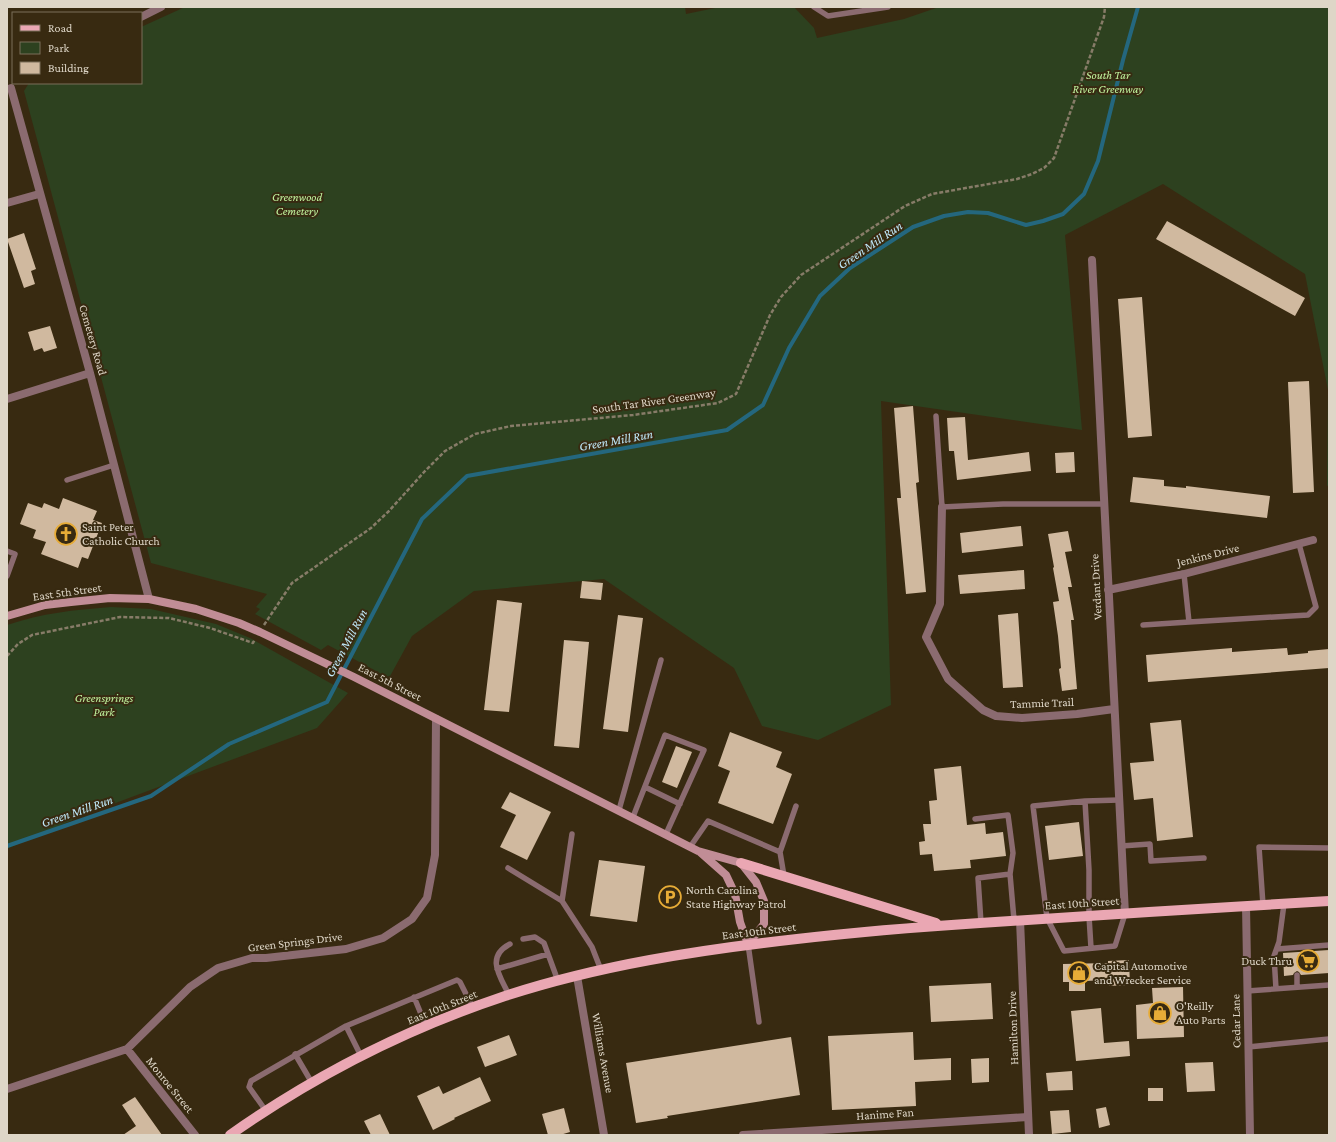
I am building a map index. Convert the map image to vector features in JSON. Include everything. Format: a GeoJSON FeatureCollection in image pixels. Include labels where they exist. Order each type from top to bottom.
{"type":"FeatureCollection","features":[{"type":"Feature","properties":{"kind":"main road","name":"East 5th Street"},"geometry":{"type":"LineString","coordinates":[[7,616],[45,605],[110,598],[150,599],[196,609],[239,623],[260,632],[354,677],[694,849],[726,875],[735,894],[740,922],[748,944]]}},
{"type":"Feature","properties":{"kind":"main road","name":"East 5th Street"},"geometry":{"type":"LineString","coordinates":[[694,849],[741,863]]}},
{"type":"Feature","properties":{"kind":"main road"},"geometry":{"type":"LineString","coordinates":[[741,863],[941,925]]}},
{"type":"Feature","properties":{"kind":"main road"},"geometry":{"type":"LineString","coordinates":[[741,863],[756,882],[764,901],[764,924],[748,944]]}},
{"type":"Feature","properties":{"kind":"main road","name":"East 10th Street"},"geometry":{"type":"LineString","coordinates":[[230,1135],[266,1110],[312,1083],[361,1056],[426,1026],[509,995],[601,970],[667,957],[748,944],[891,928],[1329,901]]}},
{"type":"Feature","properties":{"kind":"street"},"geometry":{"type":"LineString","coordinates":[[142,16],[161,7]]}},
{"type":"Feature","properties":{"kind":"street","name":"Cemetery Road"},"geometry":{"type":"LineString","coordinates":[[10,87],[90,373],[150,599]]}},
{"type":"Feature","properties":{"kind":"street"},"geometry":{"type":"LineString","coordinates":[[7,203],[39,194]]}},
{"type":"Feature","properties":{"kind":"street","name":"Verdant Drive"},"geometry":{"type":"LineString","coordinates":[[1092,260],[1124,914]]}},
{"type":"Feature","properties":{"kind":"street"},"geometry":{"type":"LineString","coordinates":[[7,398],[90,373]]}},
{"type":"Feature","properties":{"kind":"street","name":"Tammie Trail"},"geometry":{"type":"LineString","coordinates":[[942,507],[940,604],[926,637],[948,679],[983,710],[996,716],[1022,718],[1077,714],[1114,709]]}},
{"type":"Feature","properties":{"kind":"street","name":"Jenkins Drive"},"geometry":{"type":"LineString","coordinates":[[1108,590],[1184,574],[1313,540]]}},
{"type":"Feature","properties":{"kind":"street","name":"Green Springs Drive"},"geometry":{"type":"LineString","coordinates":[[7,1089],[127,1049],[190,987],[218,968],[252,958],[266,958],[346,949],[383,938],[412,919],[427,898],[434,855],[436,719]]}},
{"type":"Feature","properties":{"kind":"street","name":"Cedar Lane"},"geometry":{"type":"LineString","coordinates":[[1246,906],[1250,1135]]}},
{"type":"Feature","properties":{"kind":"street","name":"Hamilton Drive"},"geometry":{"type":"LineString","coordinates":[[1017,920],[1029,1135]]}},
{"type":"Feature","properties":{"kind":"street","name":"Williams Avenue"},"geometry":{"type":"LineString","coordinates":[[577,976],[604,1135]]}},
{"type":"Feature","properties":{"kind":"street","name":"Monroe Street"},"geometry":{"type":"LineString","coordinates":[[127,1049],[195,1135]]}},
{"type":"Feature","properties":{"kind":"street","name":"Hanime Fan"},"geometry":{"type":"LineString","coordinates":[[744,1135],[1028,1117]]}},
{"type":"Feature","properties":{"kind":"lane"},"geometry":{"type":"LineString","coordinates":[[814,7],[828,16],[888,7]]}},
{"type":"Feature","properties":{"kind":"lane"},"geometry":{"type":"LineString","coordinates":[[936,416],[942,507],[1003,504],[1104,504]]}},
{"type":"Feature","properties":{"kind":"lane"},"geometry":{"type":"LineString","coordinates":[[67,480],[114,465]]}},
{"type":"Feature","properties":{"kind":"lane"},"geometry":{"type":"LineString","coordinates":[[1143,625],[1308,615],[1316,607],[1299,544]]}},
{"type":"Feature","properties":{"kind":"lane"},"geometry":{"type":"LineString","coordinates":[[7,551],[15,554],[7,576]]}},
{"type":"Feature","properties":{"kind":"lane"},"geometry":{"type":"LineString","coordinates":[[1184,574],[1189,622]]}},
{"type":"Feature","properties":{"kind":"lane"},"geometry":{"type":"LineString","coordinates":[[619,810],[661,660]]}},
{"type":"Feature","properties":{"kind":"lane"},"geometry":{"type":"LineString","coordinates":[[633,818],[666,735],[704,750],[666,834]]}},
{"type":"Feature","properties":{"kind":"lane"},"geometry":{"type":"LineString","coordinates":[[645,787],[680,804]]}},
{"type":"Feature","properties":{"kind":"lane"},"geometry":{"type":"LineString","coordinates":[[1119,800],[1033,806],[1047,918],[1064,951],[1114,946],[1124,914]]}},
{"type":"Feature","properties":{"kind":"lane"},"geometry":{"type":"LineString","coordinates":[[1085,802],[1089,870],[1091,948]]}},
{"type":"Feature","properties":{"kind":"lane"},"geometry":{"type":"LineString","coordinates":[[784,876],[780,852],[796,806]]}},
{"type":"Feature","properties":{"kind":"lane"},"geometry":{"type":"LineString","coordinates":[[975,819],[1008,815],[1013,853],[1010,874],[1017,920]]}},
{"type":"Feature","properties":{"kind":"lane"},"geometry":{"type":"LineString","coordinates":[[694,849],[708,821],[780,852]]}},
{"type":"Feature","properties":{"kind":"lane"},"geometry":{"type":"LineString","coordinates":[[562,901],[572,834]]}},
{"type":"Feature","properties":{"kind":"lane"},"geometry":{"type":"LineString","coordinates":[[1121,846],[1150,844],[1151,861],[1204,858]]}},
{"type":"Feature","properties":{"kind":"lane"},"geometry":{"type":"LineString","coordinates":[[1263,905],[1259,847],[1329,848]]}},
{"type":"Feature","properties":{"kind":"lane"},"geometry":{"type":"LineString","coordinates":[[508,868],[562,901],[592,948],[601,970]]}},
{"type":"Feature","properties":{"kind":"lane"},"geometry":{"type":"LineString","coordinates":[[981,923],[978,878],[1010,874]]}},
{"type":"Feature","properties":{"kind":"lane"},"geometry":{"type":"LineString","coordinates":[[1276,989],[1274,956],[1279,942],[1284,904]]}},
{"type":"Feature","properties":{"kind":"lane"},"geometry":{"type":"LineString","coordinates":[[523,939],[535,937],[544,943],[558,981]]}},
{"type":"Feature","properties":{"kind":"lane"},"geometry":{"type":"LineString","coordinates":[[509,995],[497,969],[497,956],[510,944]]}},
{"type":"Feature","properties":{"kind":"lane"},"geometry":{"type":"LineString","coordinates":[[748,944],[759,1022]]}},
{"type":"Feature","properties":{"kind":"lane"},"geometry":{"type":"LineString","coordinates":[[1277,949],[1294,950],[1329,945]]}},
{"type":"Feature","properties":{"kind":"lane"},"geometry":{"type":"LineString","coordinates":[[497,969],[548,954]]}},
{"type":"Feature","properties":{"kind":"lane"},"geometry":{"type":"LineString","coordinates":[[1297,975],[1297,987]]}},
{"type":"Feature","properties":{"kind":"lane"},"geometry":{"type":"LineString","coordinates":[[266,1110],[249,1087],[251,1081],[295,1054],[346,1026],[457,980],[460,982],[473,1008]]}},
{"type":"Feature","properties":{"kind":"lane"},"geometry":{"type":"LineString","coordinates":[[1247,991],[1329,985]]}},
{"type":"Feature","properties":{"kind":"lane"},"geometry":{"type":"LineString","coordinates":[[414,997],[426,1026]]}},
{"type":"Feature","properties":{"kind":"lane"},"geometry":{"type":"LineString","coordinates":[[346,1026],[361,1056]]}},
{"type":"Feature","properties":{"kind":"lane"},"geometry":{"type":"LineString","coordinates":[[1248,1046],[1329,1039]]}},
{"type":"Feature","properties":{"kind":"lane"},"geometry":{"type":"LineString","coordinates":[[295,1054],[312,1083]]}},
{"type":"Feature","properties":{"kind":"path","name":"South Tar River Greenway"},"geometry":{"type":"LineString","coordinates":[[263,626],[292,583],[371,528],[446,451],[475,434],[511,426],[633,415],[718,403],[736,394],[770,316],[781,297],[801,275],[905,206],[932,194],[1017,179],[1044,168],[1054,158],[1104,18],[1106,7]]}},
{"type":"Feature","properties":{"kind":"path"},"geometry":{"type":"LineString","coordinates":[[7,656],[18,644],[32,635],[120,616],[169,618],[210,628],[253,643],[256,638]]}},
{"type":"Feature","properties":{"kind":"green space","name":"Greenwood Cemetery"},"geometry":{"type":"Polygon","coordinates":[[[185,7],[685,7],[686,14],[720,7],[794,7],[814,28],[817,38],[904,19],[939,7],[1329,7],[1329,485],[1327,486],[1328,390],[1305,274],[1163,184],[1065,235],[1082,430],[881,401],[891,705],[818,740],[762,726],[734,668],[604,579],[474,591],[412,636],[389,678],[328,645],[321,650],[255,614],[260,609],[256,607],[267,594],[151,563],[24,91],[28,84],[142,84],[142,27],[185,7]]]}},
{"type":"Feature","properties":{"kind":"green space","name":"Greensprings Park"},"geometry":{"type":"Polygon","coordinates":[[[111,607],[151,609],[216,624],[250,638],[348,693],[317,728],[86,814],[7,849],[7,625],[58,613],[111,607]]]}},
{"type":"Feature","properties":{"kind":"building"},"geometry":{"type":"Polygon","coordinates":[[[1167,221],[1305,298],[1295,316],[1156,239],[1167,221]]]}},
{"type":"Feature","properties":{"kind":"building"},"geometry":{"type":"Polygon","coordinates":[[[24,233],[36,269],[31,271],[35,284],[24,288],[7,239],[24,233]]]}},
{"type":"Feature","properties":{"kind":"building"},"geometry":{"type":"Polygon","coordinates":[[[1142,297],[1152,436],[1128,438],[1118,299],[1142,297]]]}},
{"type":"Feature","properties":{"kind":"building"},"geometry":{"type":"Polygon","coordinates":[[[50,326],[57,348],[44,352],[42,348],[34,351],[28,332],[50,326]]]}},
{"type":"Feature","properties":{"kind":"building"},"geometry":{"type":"Polygon","coordinates":[[[1309,381],[1314,492],[1293,493],[1288,382],[1309,381]]]}},
{"type":"Feature","properties":{"kind":"building"},"geometry":{"type":"Polygon","coordinates":[[[913,406],[919,482],[916,483],[926,592],[906,594],[897,498],[901,498],[894,408],[913,406]]]}},
{"type":"Feature","properties":{"kind":"building"},"geometry":{"type":"Polygon","coordinates":[[[965,417],[968,460],[1029,452],[1031,471],[957,480],[954,451],[949,451],[947,418],[965,417]]]}},
{"type":"Feature","properties":{"kind":"building"},"geometry":{"type":"Polygon","coordinates":[[[1074,452],[1075,472],[1056,473],[1055,453],[1074,452]]]}},
{"type":"Feature","properties":{"kind":"building"},"geometry":{"type":"Polygon","coordinates":[[[1133,477],[1164,480],[1164,486],[1186,488],[1186,486],[1270,496],[1267,518],[1130,502],[1133,477]]]}},
{"type":"Feature","properties":{"kind":"building","name":"Saint Peter Catholic Church"},"geometry":{"type":"Polygon","coordinates":[[[63,498],[97,511],[93,520],[102,523],[88,559],[82,557],[78,568],[41,554],[46,542],[33,538],[36,530],[20,524],[28,503],[42,508],[44,503],[59,509],[63,498]]]}},
{"type":"Feature","properties":{"kind":"building"},"geometry":{"type":"Polygon","coordinates":[[[1021,526],[1023,546],[962,553],[960,533],[1021,526]]]}},
{"type":"Feature","properties":{"kind":"building"},"geometry":{"type":"Polygon","coordinates":[[[1068,531],[1072,551],[1065,552],[1072,587],[1068,587],[1074,620],[1071,620],[1077,689],[1062,691],[1059,669],[1061,668],[1058,636],[1053,602],[1059,601],[1048,534],[1068,531]]]}},
{"type":"Feature","properties":{"kind":"building"},"geometry":{"type":"Polygon","coordinates":[[[1024,570],[1025,589],[960,594],[958,575],[1024,570]]]}},
{"type":"Feature","properties":{"kind":"building"},"geometry":{"type":"Polygon","coordinates":[[[582,581],[603,583],[601,600],[580,598],[582,581]]]}},
{"type":"Feature","properties":{"kind":"building"},"geometry":{"type":"Polygon","coordinates":[[[497,600],[522,603],[509,712],[484,710],[497,600]]]}},
{"type":"Feature","properties":{"kind":"building"},"geometry":{"type":"Polygon","coordinates":[[[1018,613],[1023,687],[1003,688],[998,615],[1018,613]]]}},
{"type":"Feature","properties":{"kind":"building"},"geometry":{"type":"Polygon","coordinates":[[[618,615],[643,618],[628,732],[603,729],[618,615]]]}},
{"type":"Feature","properties":{"kind":"building"},"geometry":{"type":"Polygon","coordinates":[[[564,640],[589,642],[579,748],[554,746],[564,640]]]}},
{"type":"Feature","properties":{"kind":"building"},"geometry":{"type":"Polygon","coordinates":[[[1232,648],[1232,652],[1287,648],[1288,655],[1329,649],[1329,668],[1148,682],[1146,655],[1232,648]]]}},
{"type":"Feature","properties":{"kind":"building"},"geometry":{"type":"Polygon","coordinates":[[[1181,720],[1193,837],[1157,841],[1153,798],[1134,800],[1130,763],[1154,761],[1150,723],[1181,720]]]}},
{"type":"Feature","properties":{"kind":"building"},"geometry":{"type":"Polygon","coordinates":[[[730,732],[782,752],[776,767],[792,774],[773,824],[718,803],[730,771],[718,766],[730,732]]]}},
{"type":"Feature","properties":{"kind":"building"},"geometry":{"type":"Polygon","coordinates":[[[676,746],[692,752],[677,788],[662,782],[676,746]]]}},
{"type":"Feature","properties":{"kind":"building"},"geometry":{"type":"Polygon","coordinates":[[[961,766],[967,825],[985,823],[986,834],[1003,832],[1006,856],[970,860],[971,868],[934,871],[932,854],[920,855],[919,842],[925,841],[923,824],[931,824],[929,801],[937,800],[934,769],[961,766]]]}},
{"type":"Feature","properties":{"kind":"building"},"geometry":{"type":"Polygon","coordinates":[[[510,792],[551,812],[527,860],[500,847],[516,815],[501,808],[510,792]]]}},
{"type":"Feature","properties":{"kind":"building"},"geometry":{"type":"Polygon","coordinates":[[[1079,822],[1083,856],[1049,860],[1045,826],[1079,822]]]}},
{"type":"Feature","properties":{"kind":"building"},"geometry":{"type":"Polygon","coordinates":[[[599,860],[645,866],[637,922],[590,916],[599,860]]]}},
{"type":"Feature","properties":{"kind":"building"},"geometry":{"type":"Polygon","coordinates":[[[1329,950],[1329,973],[1301,975],[1297,971],[1293,975],[1284,976],[1283,953],[1329,950]]]}},
{"type":"Feature","properties":{"kind":"building"},"geometry":{"type":"Polygon","coordinates":[[[1129,960],[1130,985],[1108,986],[1108,980],[1085,981],[1085,991],[1069,991],[1069,982],[1063,982],[1063,964],[1108,963],[1108,961],[1129,960]]]}},
{"type":"Feature","properties":{"kind":"building"},"geometry":{"type":"Polygon","coordinates":[[[991,983],[993,1019],[931,1022],[929,986],[991,983]]]}},
{"type":"Feature","properties":{"kind":"building","name":"O'Reilly Auto Parts"},"geometry":{"type":"Polygon","coordinates":[[[1183,987],[1184,1037],[1137,1039],[1136,1005],[1153,1003],[1152,988],[1183,987]]]}},
{"type":"Feature","properties":{"kind":"building"},"geometry":{"type":"Polygon","coordinates":[[[1101,1008],[1104,1043],[1129,1041],[1130,1056],[1076,1061],[1071,1011],[1101,1008]]]}},
{"type":"Feature","properties":{"kind":"building"},"geometry":{"type":"Polygon","coordinates":[[[913,1032],[914,1060],[951,1058],[951,1080],[915,1082],[916,1106],[832,1110],[828,1036],[913,1032]]]}},
{"type":"Feature","properties":{"kind":"building"},"geometry":{"type":"Polygon","coordinates":[[[509,1035],[517,1055],[485,1067],[477,1047],[509,1035]]]}},
{"type":"Feature","properties":{"kind":"building"},"geometry":{"type":"Polygon","coordinates":[[[791,1037],[800,1095],[667,1116],[668,1118],[636,1123],[626,1063],[791,1037]]]}},
{"type":"Feature","properties":{"kind":"building"},"geometry":{"type":"Polygon","coordinates":[[[989,1058],[989,1082],[972,1083],[971,1059],[989,1058]]]}},
{"type":"Feature","properties":{"kind":"building"},"geometry":{"type":"Polygon","coordinates":[[[1213,1062],[1215,1091],[1187,1092],[1185,1063],[1213,1062]]]}},
{"type":"Feature","properties":{"kind":"building"},"geometry":{"type":"Polygon","coordinates":[[[1072,1071],[1073,1090],[1048,1091],[1046,1073],[1072,1071]]]}},
{"type":"Feature","properties":{"kind":"building"},"geometry":{"type":"Polygon","coordinates":[[[480,1077],[491,1101],[454,1118],[455,1119],[433,1130],[417,1096],[439,1086],[443,1094],[480,1077]]]}},
{"type":"Feature","properties":{"kind":"building"},"geometry":{"type":"Polygon","coordinates":[[[1148,1088],[1163,1088],[1163,1101],[1148,1101],[1148,1088]]]}},
{"type":"Feature","properties":{"kind":"building"},"geometry":{"type":"Polygon","coordinates":[[[135,1097],[162,1135],[123,1135],[136,1126],[122,1105],[135,1097]]]}},
{"type":"Feature","properties":{"kind":"building"},"geometry":{"type":"Polygon","coordinates":[[[1106,1107],[1110,1125],[1099,1128],[1096,1109],[1106,1107]]]}},
{"type":"Feature","properties":{"kind":"building"},"geometry":{"type":"Polygon","coordinates":[[[564,1108],[570,1132],[560,1135],[548,1135],[542,1114],[564,1108]]]}},
{"type":"Feature","properties":{"kind":"building"},"geometry":{"type":"Polygon","coordinates":[[[1069,1110],[1071,1132],[1052,1134],[1050,1111],[1069,1110]]]}},
{"type":"Feature","properties":{"kind":"building"},"geometry":{"type":"Polygon","coordinates":[[[380,1114],[390,1135],[371,1135],[364,1121],[380,1114]]]}},
{"type":"Feature","properties":{"kind":"waterway","name":"Green Mill Run"},"geometry":{"type":"LineString","coordinates":[[7,846],[151,796],[229,744],[327,702],[422,519],[467,476],[727,430],[763,405],[789,348],[820,296],[850,268],[913,227],[944,216],[968,212],[988,213],[1026,225],[1063,214],[1084,194],[1098,161],[1138,7]]}},
{"type":"Feature","properties":{"kind":"place","name":"Saint Peter Catholic Church"},"geometry":{"type":"Point","coordinates":[66,534]}},
{"type":"Feature","properties":{"kind":"place","name":"North Carolina State Highway Patrol"},"geometry":{"type":"Point","coordinates":[670,897]}},
{"type":"Feature","properties":{"kind":"place","name":"Duck Thru"},"geometry":{"type":"Point","coordinates":[1308,961]}},
{"type":"Feature","properties":{"kind":"place","name":"Capital Automotive and Wrecker Service"},"geometry":{"type":"Point","coordinates":[1079,973]}},
{"type":"Feature","properties":{"kind":"place","name":"O'Reilly Auto Parts"},"geometry":{"type":"Point","coordinates":[1160,1013]}}]}
